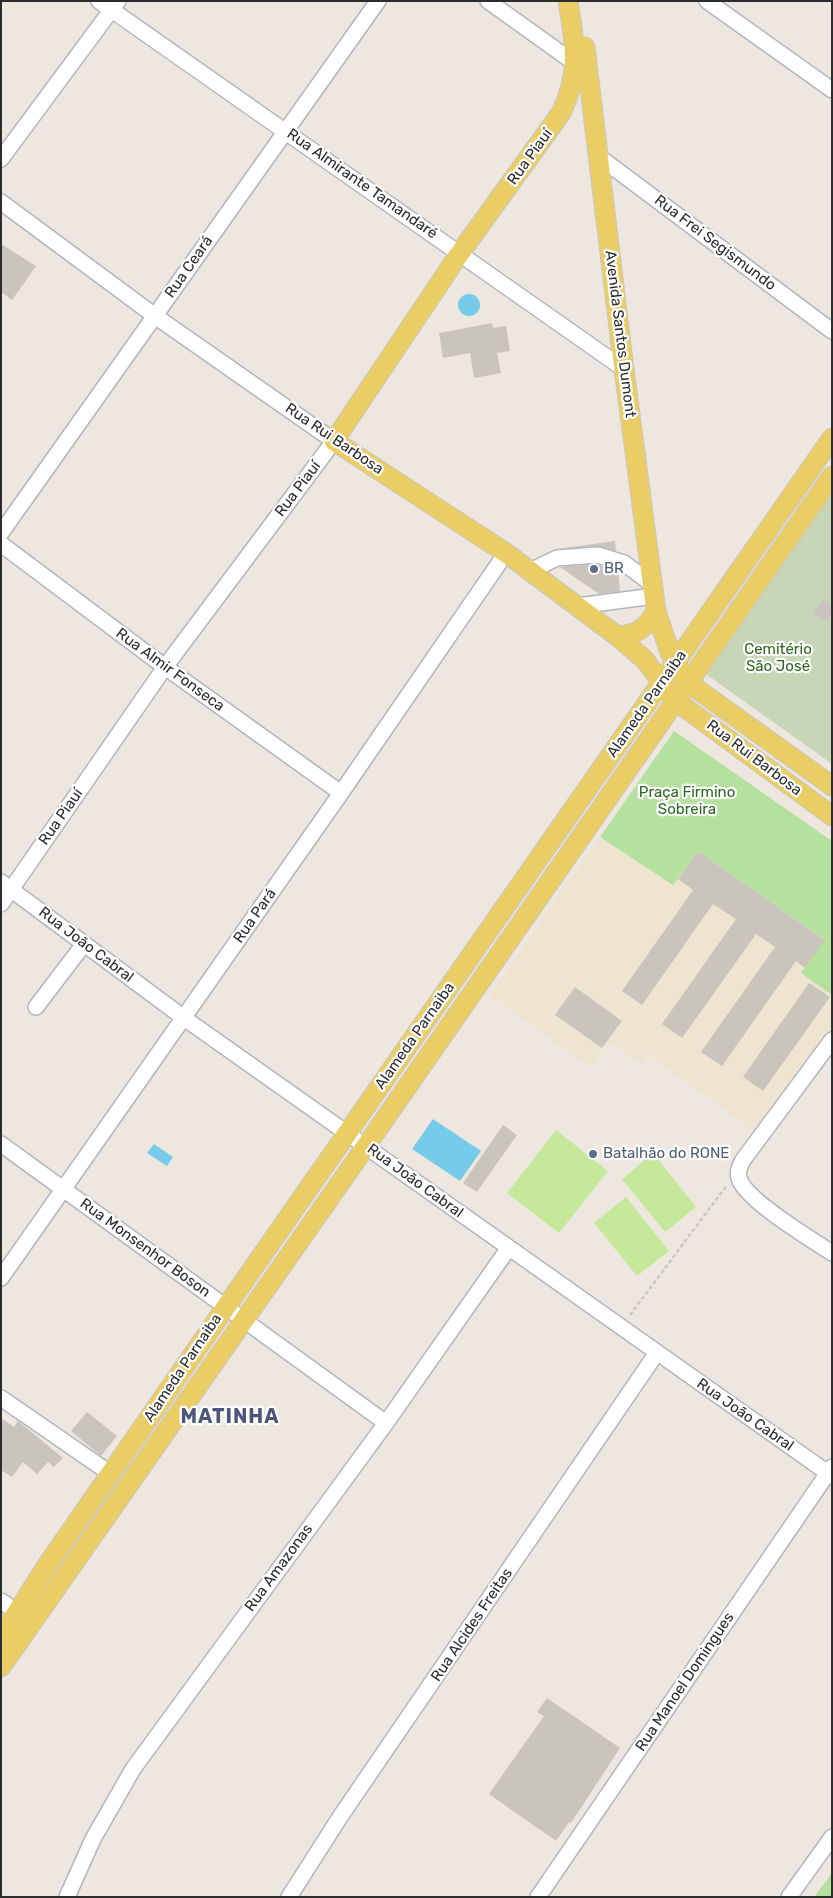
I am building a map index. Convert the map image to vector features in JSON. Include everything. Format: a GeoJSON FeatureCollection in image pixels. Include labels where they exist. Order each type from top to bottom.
{"type":"FeatureCollection","features":[{"type":"Feature","properties":{"kind":"main road"},"geometry":{"type":"LineString","coordinates":[[568,1],[576,50],[576,64]]}},
{"type":"Feature","properties":{"kind":"main road","name":"Avenida Santos Dumont"},"geometry":{"type":"LineString","coordinates":[[580,1],[590,101],[655,597],[664,636],[675,663],[687,682]]}},
{"type":"Feature","properties":{"kind":"main road","name":"Rua Piauí"},"geometry":{"type":"LineString","coordinates":[[334,440],[460,253],[561,113],[568,99],[576,64]]}},
{"type":"Feature","properties":{"kind":"main road","name":"Alameda Parnaiba"},"geometry":{"type":"LineString","coordinates":[[1,1667],[5,1644],[17,1612],[347,1132],[497,920],[832,438]]}},
{"type":"Feature","properties":{"kind":"main road","name":"Rua Rui Barbosa"},"geometry":{"type":"LineString","coordinates":[[334,440],[506,553],[578,606],[644,659],[662,680],[676,701],[832,816]]}},
{"type":"Feature","properties":{"kind":"main road","name":"Alameda Parnaiba"},"geometry":{"type":"LineString","coordinates":[[5,1644],[243,1319],[366,1146],[832,476]]}},
{"type":"Feature","properties":{"kind":"main road"},"geometry":{"type":"LineString","coordinates":[[617,636],[630,635],[640,631],[649,624],[655,597]]}},
{"type":"Feature","properties":{"kind":"main road","name":"Rua Rui Barbosa"},"geometry":{"type":"LineString","coordinates":[[687,682],[832,786]]}},
{"type":"Feature","properties":{"kind":"main road"},"geometry":{"type":"LineString","coordinates":[[497,920],[515,932]]}},
{"type":"Feature","properties":{"kind":"street","name":"Rua Almirante Tamandaré"},"geometry":{"type":"LineString","coordinates":[[99,1],[115,6],[285,130],[624,370]]}},
{"type":"Feature","properties":{"kind":"street","name":"Rua Ceará"},"geometry":{"type":"LineString","coordinates":[[1,534],[378,1]]}},
{"type":"Feature","properties":{"kind":"street"},"geometry":{"type":"LineString","coordinates":[[488,1],[576,64]]}},
{"type":"Feature","properties":{"kind":"street"},"geometry":{"type":"LineString","coordinates":[[707,1],[832,90]]}},
{"type":"Feature","properties":{"kind":"street"},"geometry":{"type":"LineString","coordinates":[[1,159],[115,6]]}},
{"type":"Feature","properties":{"kind":"street","name":"Rua Frei Segismundo"},"geometry":{"type":"LineString","coordinates":[[598,156],[832,330]]}},
{"type":"Feature","properties":{"kind":"street","name":"Rua Rui Barbosa"},"geometry":{"type":"LineString","coordinates":[[1,202],[155,316],[334,440]]}},
{"type":"Feature","properties":{"kind":"street","name":"Rua Piauí"},"geometry":{"type":"LineString","coordinates":[[1,904],[6,886],[165,667],[334,440]]}},
{"type":"Feature","properties":{"kind":"street","name":"Rua Almir Fonseca"},"geometry":{"type":"LineString","coordinates":[[1,544],[165,667],[341,793]]}},
{"type":"Feature","properties":{"kind":"street","name":"Rua Pará"},"geometry":{"type":"LineString","coordinates":[[1,1278],[341,793],[506,553]]}},
{"type":"Feature","properties":{"kind":"street"},"geometry":{"type":"LineString","coordinates":[[530,571],[557,558],[598,555],[624,563],[655,597]]}},
{"type":"Feature","properties":{"kind":"street"},"geometry":{"type":"LineString","coordinates":[[578,606],[655,597]]}},
{"type":"Feature","properties":{"kind":"street","name":"Rua João Cabral"},"geometry":{"type":"LineString","coordinates":[[6,886],[184,1018],[347,1132],[656,1354],[830,1472]]}},
{"type":"Feature","properties":{"kind":"street"},"geometry":{"type":"LineString","coordinates":[[36,1007],[84,944]]}},
{"type":"Feature","properties":{"kind":"street"},"geometry":{"type":"LineString","coordinates":[[832,1040],[741,1165],[739,1178],[756,1200],[832,1253]]}},
{"type":"Feature","properties":{"kind":"street","name":"Rua Monsenhor Boson"},"geometry":{"type":"LineString","coordinates":[[1,1144],[386,1423]]}},
{"type":"Feature","properties":{"kind":"street","name":"Rua Amazonas"},"geometry":{"type":"LineString","coordinates":[[67,1897],[93,1840],[133,1769],[386,1423],[508,1248]]}},
{"type":"Feature","properties":{"kind":"street","name":"Rua Alcides Freitas"},"geometry":{"type":"LineString","coordinates":[[289,1897],[346,1809],[656,1354]]}},
{"type":"Feature","properties":{"kind":"street"},"geometry":{"type":"LineString","coordinates":[[1,1398],[111,1474]]}},
{"type":"Feature","properties":{"kind":"street","name":"Rua Manoel Domingues"},"geometry":{"type":"LineString","coordinates":[[538,1897],[830,1472]]}},
{"type":"Feature","properties":{"kind":"street"},"geometry":{"type":"LineString","coordinates":[[1,1602],[17,1612]]}},
{"type":"Feature","properties":{"kind":"street"},"geometry":{"type":"LineString","coordinates":[[789,1897],[832,1837]]}},
{"type":"Feature","properties":{"kind":"path"},"geometry":{"type":"LineString","coordinates":[[620,1328],[741,1165]]}},
{"type":"Feature","properties":{"kind":"shaded area"},"geometry":{"type":"Polygon","coordinates":[[[600,837],[673,885],[698,851],[825,940],[801,973],[832,995],[832,1032],[757,1133],[647,1054],[640,1063],[609,1041],[590,1067],[490,995],[600,837]]]}},
{"type":"Feature","properties":{"kind":"green space","name":"Cemitério São José"},"geometry":{"type":"Polygon","coordinates":[[[832,490],[832,764],[703,672],[832,490]]]}},
{"type":"Feature","properties":{"kind":"green space","name":"Praça Firmino Sobreira"},"geometry":{"type":"Polygon","coordinates":[[[674,731],[832,841],[832,995],[801,973],[824,939],[698,851],[673,885],[600,837],[674,731]]]}},
{"type":"Feature","properties":{"kind":"green space"},"geometry":{"type":"Polygon","coordinates":[[[556,1130],[608,1171],[559,1233],[507,1193],[556,1130]]]}},
{"type":"Feature","properties":{"kind":"green space"},"geometry":{"type":"Polygon","coordinates":[[[653,1153],[696,1207],[665,1232],[622,1179],[653,1153]]]}},
{"type":"Feature","properties":{"kind":"green space"},"geometry":{"type":"Polygon","coordinates":[[[626,1197],[669,1251],[637,1276],[594,1223],[626,1197]]]}},
{"type":"Feature","properties":{"kind":"green space"},"geometry":{"type":"Polygon","coordinates":[[[832,1873],[832,1897],[814,1897],[832,1873]]]}},
{"type":"Feature","properties":{"kind":"water"},"geometry":{"type":"Polygon","coordinates":[[[465,294],[473,294],[480,301],[480,309],[473,316],[465,316],[458,309],[458,301],[465,294]]]}},
{"type":"Feature","properties":{"kind":"water"},"geometry":{"type":"Polygon","coordinates":[[[433,1119],[481,1151],[460,1181],[412,1149],[433,1119]]]}},
{"type":"Feature","properties":{"kind":"water"},"geometry":{"type":"Polygon","coordinates":[[[154,1144],[173,1157],[167,1166],[147,1153],[154,1144]]]}},
{"type":"Feature","properties":{"kind":"building"},"geometry":{"type":"Polygon","coordinates":[[[1,244],[36,266],[12,300],[1,292],[1,244]]]}},
{"type":"Feature","properties":{"kind":"building"},"geometry":{"type":"Polygon","coordinates":[[[492,323],[493,328],[506,326],[510,351],[497,353],[501,373],[474,378],[470,353],[443,358],[439,333],[492,323]]]}},
{"type":"Feature","properties":{"kind":"building"},"geometry":{"type":"Polygon","coordinates":[[[615,541],[616,551],[598,546],[557,549],[615,541]]]}},
{"type":"Feature","properties":{"kind":"building"},"geometry":{"type":"Polygon","coordinates":[[[597,564],[618,571],[620,591],[599,594],[560,567],[597,564]]]}},
{"type":"Feature","properties":{"kind":"building"},"geometry":{"type":"Polygon","coordinates":[[[823,599],[832,604],[832,614],[827,622],[813,614],[823,599]]]}},
{"type":"Feature","properties":{"kind":"building"},"geometry":{"type":"Polygon","coordinates":[[[698,851],[825,940],[805,968],[796,961],[722,1066],[701,1052],[775,947],[756,934],[682,1038],[662,1024],[736,919],[713,904],[642,1005],[622,991],[693,890],[678,879],[698,851]]]}},
{"type":"Feature","properties":{"kind":"building"},"geometry":{"type":"Polygon","coordinates":[[[809,983],[830,997],[763,1091],[743,1077],[809,983]]]}},
{"type":"Feature","properties":{"kind":"building"},"geometry":{"type":"Polygon","coordinates":[[[575,987],[622,1021],[602,1048],[555,1015],[575,987]]]}},
{"type":"Feature","properties":{"kind":"building"},"geometry":{"type":"Polygon","coordinates":[[[503,1125],[517,1135],[477,1192],[463,1183],[503,1125]]]}},
{"type":"Feature","properties":{"kind":"building"},"geometry":{"type":"Polygon","coordinates":[[[87,1412],[117,1436],[101,1456],[71,1431],[87,1412]]]}},
{"type":"Feature","properties":{"kind":"building"},"geometry":{"type":"Polygon","coordinates":[[[1,1418],[14,1427],[18,1421],[63,1458],[54,1467],[48,1462],[37,1474],[23,1462],[12,1477],[1,1470],[1,1418]]]}},
{"type":"Feature","properties":{"kind":"building"},"geometry":{"type":"Polygon","coordinates":[[[547,1698],[620,1748],[571,1823],[569,1822],[556,1841],[489,1794],[544,1716],[537,1712],[547,1698]]]}},
{"type":"Feature","properties":{"kind":"place","name":"BR"},"geometry":{"type":"Point","coordinates":[594,569]}},
{"type":"Feature","properties":{"kind":"place","name":"Batalhão do RONE"},"geometry":{"type":"Point","coordinates":[593,1154]}},
{"type":"Feature","properties":{"kind":"district","name":"MATINHA"},"geometry":{"type":"Point","coordinates":[230,1417]}}]}
